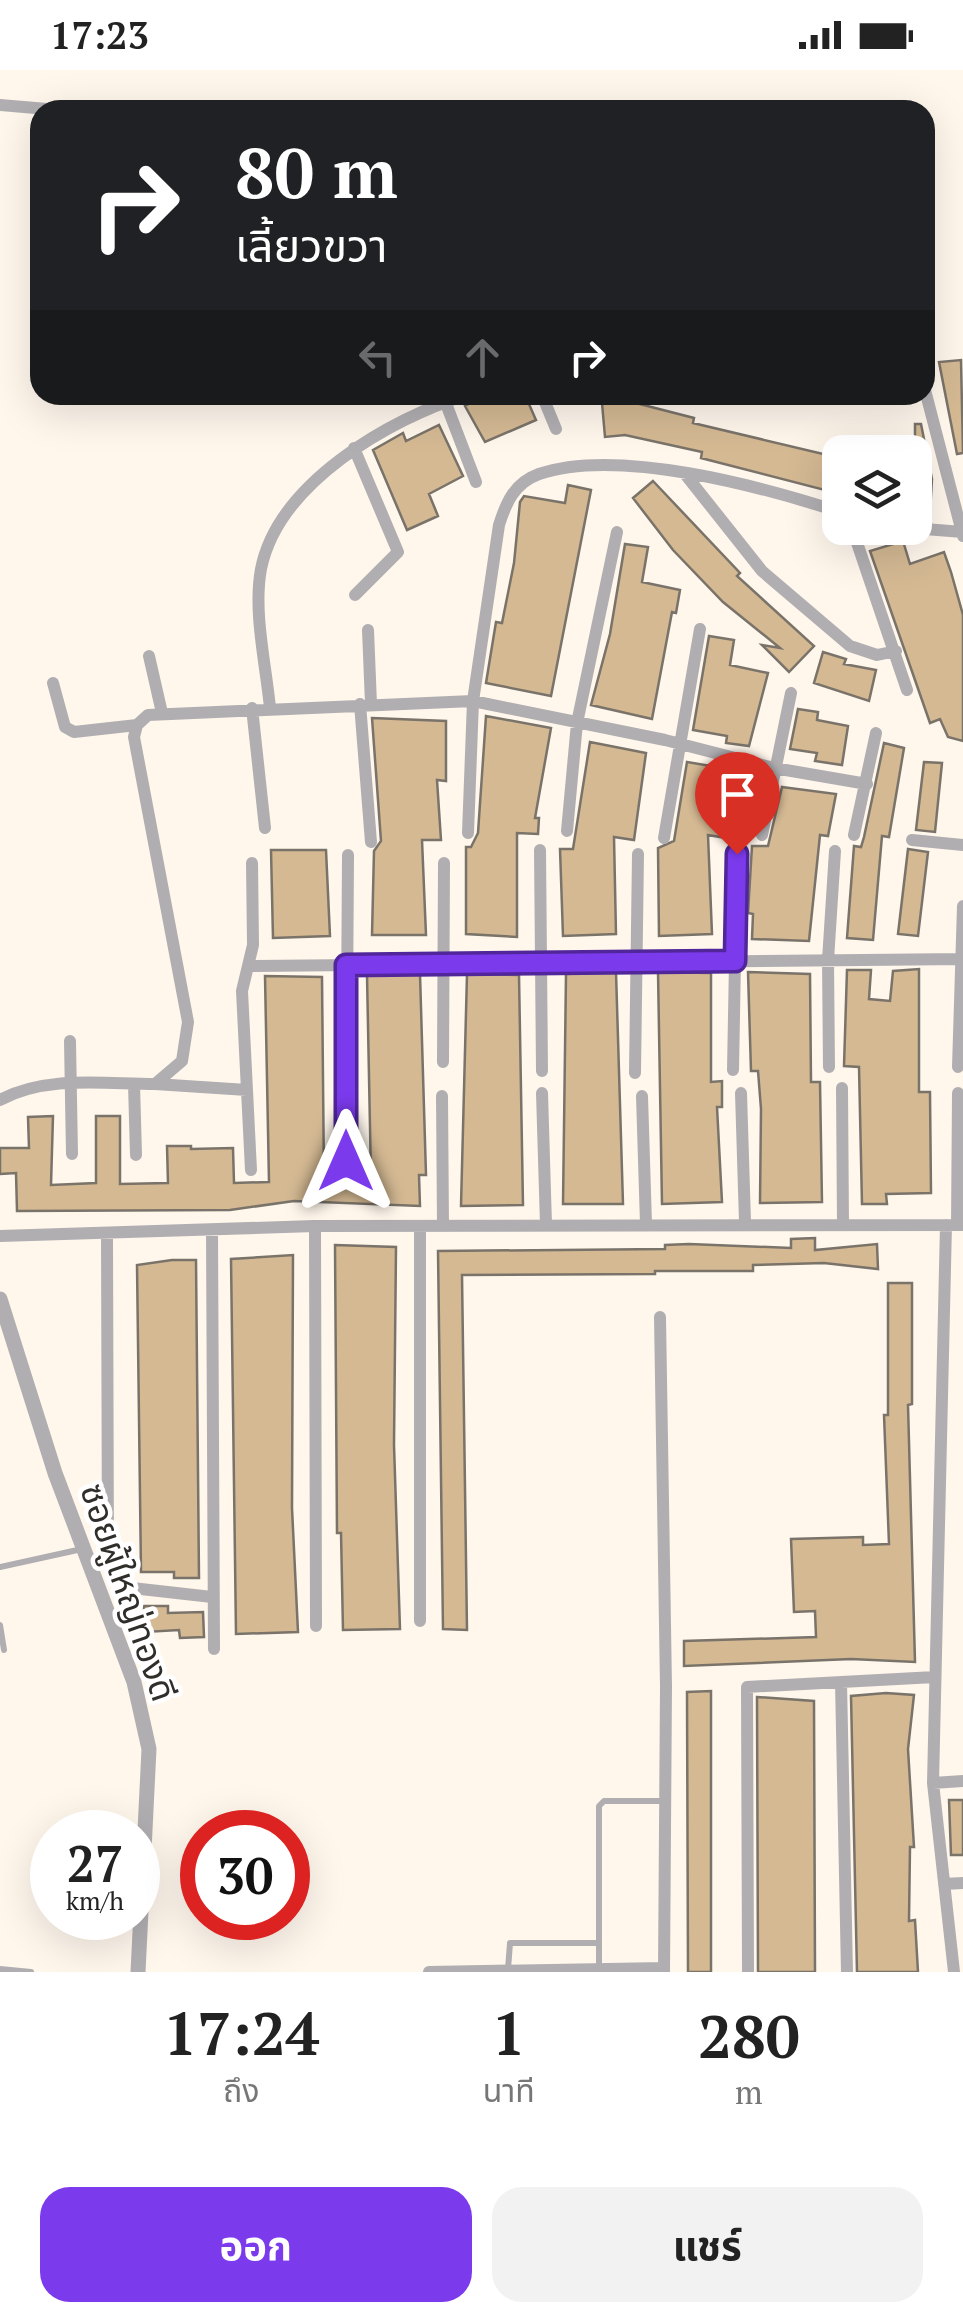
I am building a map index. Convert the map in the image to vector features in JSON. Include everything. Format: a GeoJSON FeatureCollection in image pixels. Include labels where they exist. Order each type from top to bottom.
{"type":"FeatureCollection","features":[{"type":"Feature","properties":{"kind":"street"},"geometry":{"type":"LineString","coordinates":[[0,105],[30,108]]}},
{"type":"Feature","properties":{"kind":"street"},"geometry":{"type":"LineString","coordinates":[[270,708],[261,568],[274,534],[304,492],[354,448],[438,405]]}},
{"type":"Feature","properties":{"kind":"street"},"geometry":{"type":"LineString","coordinates":[[447,405],[476,482]]}},
{"type":"Feature","properties":{"kind":"street"},"geometry":{"type":"LineString","coordinates":[[546,405],[556,430]]}},
{"type":"Feature","properties":{"kind":"street"},"geometry":{"type":"LineString","coordinates":[[929,405],[963,534],[932,530]]}},
{"type":"Feature","properties":{"kind":"street"},"geometry":{"type":"LineString","coordinates":[[354,448],[398,552],[355,596]]}},
{"type":"Feature","properties":{"kind":"street"},"geometry":{"type":"LineString","coordinates":[[468,833],[473,700],[499,526],[508,498],[539,474],[578,468],[629,468],[763,488],[822,506]]}},
{"type":"Feature","properties":{"kind":"street"},"geometry":{"type":"LineString","coordinates":[[684,474],[762,571],[850,646],[877,655],[896,651]]}},
{"type":"Feature","properties":{"kind":"street"},"geometry":{"type":"LineString","coordinates":[[567,831],[577,723],[618,532]]}},
{"type":"Feature","properties":{"kind":"street"},"geometry":{"type":"LineString","coordinates":[[858,545],[907,690]]}},
{"type":"Feature","properties":{"kind":"street"},"geometry":{"type":"LineString","coordinates":[[664,838],[677,743],[700,629]]}},
{"type":"Feature","properties":{"kind":"street"},"geometry":{"type":"LineString","coordinates":[[368,630],[370,842]]}},
{"type":"Feature","properties":{"kind":"street"},"geometry":{"type":"LineString","coordinates":[[149,656],[162,712]]}},
{"type":"Feature","properties":{"kind":"street"},"geometry":{"type":"LineString","coordinates":[[53,684],[65,727],[74,732],[137,725],[162,712],[473,700],[677,743],[774,768],[867,784]]}},
{"type":"Feature","properties":{"kind":"street"},"geometry":{"type":"LineString","coordinates":[[762,835],[791,693]]}},
{"type":"Feature","properties":{"kind":"street"},"geometry":{"type":"LineString","coordinates":[[252,708],[265,828]]}},
{"type":"Feature","properties":{"kind":"street"},"geometry":{"type":"LineString","coordinates":[[137,725],[134,737],[188,1022],[182,1061],[155,1084]]}},
{"type":"Feature","properties":{"kind":"street"},"geometry":{"type":"LineString","coordinates":[[854,835],[876,733]]}},
{"type":"Feature","properties":{"kind":"street"},"geometry":{"type":"LineString","coordinates":[[912,840],[963,845]]}},
{"type":"Feature","properties":{"kind":"street"},"geometry":{"type":"LineString","coordinates":[[540,850],[542,1070]]}},
{"type":"Feature","properties":{"kind":"street"},"geometry":{"type":"LineString","coordinates":[[829,1067],[828,960],[834,851]]}},
{"type":"Feature","properties":{"kind":"street"},"geometry":{"type":"LineString","coordinates":[[636,1073],[638,854]]}},
{"type":"Feature","properties":{"kind":"street"},"geometry":{"type":"LineString","coordinates":[[733,1070],[737,854]]}},
{"type":"Feature","properties":{"kind":"street"},"geometry":{"type":"LineString","coordinates":[[346,1161],[348,856]]}},
{"type":"Feature","properties":{"kind":"street"},"geometry":{"type":"LineString","coordinates":[[251,1170],[242,991],[250,966],[252,863]]}},
{"type":"Feature","properties":{"kind":"street"},"geometry":{"type":"LineString","coordinates":[[444,863],[444,1062]]}},
{"type":"Feature","properties":{"kind":"street"},"geometry":{"type":"LineString","coordinates":[[958,1067],[963,906]]}},
{"type":"Feature","properties":{"kind":"street"},"geometry":{"type":"LineString","coordinates":[[250,966],[961,959]]}},
{"type":"Feature","properties":{"kind":"street"},"geometry":{"type":"LineString","coordinates":[[70,1041],[72,1154]]}},
{"type":"Feature","properties":{"kind":"street"},"geometry":{"type":"LineString","coordinates":[[0,1100],[18,1090],[70,1084],[246,1090]]}},
{"type":"Feature","properties":{"kind":"street"},"geometry":{"type":"LineString","coordinates":[[134,1084],[136,1155]]}},
{"type":"Feature","properties":{"kind":"street"},"geometry":{"type":"LineString","coordinates":[[842,1088],[843,1224]]}},
{"type":"Feature","properties":{"kind":"street"},"geometry":{"type":"LineString","coordinates":[[741,1092],[745,1222]]}},
{"type":"Feature","properties":{"kind":"street"},"geometry":{"type":"LineString","coordinates":[[542,1093],[546,1225]]}},
{"type":"Feature","properties":{"kind":"street"},"geometry":{"type":"LineString","coordinates":[[954,1972],[933,1782],[958,1093]]}},
{"type":"Feature","properties":{"kind":"street"},"geometry":{"type":"LineString","coordinates":[[442,1096],[443,1226]]}},
{"type":"Feature","properties":{"kind":"street"},"geometry":{"type":"LineString","coordinates":[[642,1096],[646,1224]]}},
{"type":"Feature","properties":{"kind":"street"},"geometry":{"type":"LineString","coordinates":[[0,1236],[315,1226],[745,1222],[955,1225]]}},
{"type":"Feature","properties":{"kind":"street"},"geometry":{"type":"LineString","coordinates":[[315,1226],[316,1626]]}},
{"type":"Feature","properties":{"kind":"street"},"geometry":{"type":"LineString","coordinates":[[420,1226],[420,1622]]}},
{"type":"Feature","properties":{"kind":"street"},"geometry":{"type":"LineString","coordinates":[[212,1230],[214,1648]]}},
{"type":"Feature","properties":{"kind":"street"},"geometry":{"type":"LineString","coordinates":[[108,1234],[108,1564],[122,1588],[212,1598]]}},
{"type":"Feature","properties":{"kind":"street","name":"ซอยผู้ใหญ่ทองดี"},"geometry":{"type":"LineString","coordinates":[[0,1299],[55,1473],[134,1682],[149,1749],[138,1972]]}},
{"type":"Feature","properties":{"kind":"street"},"geometry":{"type":"LineString","coordinates":[[429,1972],[664,1970],[666,1800],[660,1317]]}},
{"type":"Feature","properties":{"kind":"street"},"geometry":{"type":"LineString","coordinates":[[748,1972],[744,1694],[753,1684],[935,1678]]}},
{"type":"Feature","properties":{"kind":"street"},"geometry":{"type":"LineString","coordinates":[[841,1682],[847,1972]]}},
{"type":"Feature","properties":{"kind":"street"},"geometry":{"type":"LineString","coordinates":[[933,1782],[963,1782]]}},
{"type":"Feature","properties":{"kind":"street"},"geometry":{"type":"LineString","coordinates":[[944,1884],[963,1883]]}},
{"type":"Feature","properties":{"kind":"lane"},"geometry":{"type":"LineString","coordinates":[[0,1567],[86,1548]]}},
{"type":"Feature","properties":{"kind":"lane"},"geometry":{"type":"LineString","coordinates":[[0,1625],[4,1650]]}},
{"type":"Feature","properties":{"kind":"lane"},"geometry":{"type":"LineString","coordinates":[[599,1968],[601,1802],[666,1800]]}},
{"type":"Feature","properties":{"kind":"lane"},"geometry":{"type":"LineString","coordinates":[[508,1969],[509,1944],[600,1943]]}},
{"type":"Feature","properties":{"kind":"lane"},"geometry":{"type":"LineString","coordinates":[[0,1969],[30,1972]]}},
{"type":"Feature","properties":{"kind":"building"},"geometry":{"type":"Polygon","coordinates":[[[961,360],[963,453],[957,454],[939,362],[961,360]]]}},
{"type":"Feature","properties":{"kind":"building"},"geometry":{"type":"Polygon","coordinates":[[[529,405],[536,420],[485,442],[465,406],[529,405]]]}},
{"type":"Feature","properties":{"kind":"building"},"geometry":{"type":"Polygon","coordinates":[[[602,405],[644,405],[694,418],[693,423],[822,454],[822,489],[701,458],[702,452],[625,435],[605,437],[602,405]]]}},
{"type":"Feature","properties":{"kind":"building"},"geometry":{"type":"Polygon","coordinates":[[[915,424],[921,424],[923,435],[915,435],[915,424]]]}},
{"type":"Feature","properties":{"kind":"building"},"geometry":{"type":"Polygon","coordinates":[[[439,425],[463,476],[429,494],[438,516],[407,530],[373,450],[403,433],[406,441],[439,425]]]}},
{"type":"Feature","properties":{"kind":"building"},"geometry":{"type":"Polygon","coordinates":[[[653,481],[740,573],[737,576],[814,646],[789,672],[762,645],[780,648],[723,602],[673,550],[633,498],[653,481]]]}},
{"type":"Feature","properties":{"kind":"building"},"geometry":{"type":"Polygon","coordinates":[[[568,485],[591,490],[551,696],[486,683],[496,622],[502,623],[514,563],[520,502],[524,496],[565,503],[568,485]]]}},
{"type":"Feature","properties":{"kind":"building"},"geometry":{"type":"Polygon","coordinates":[[[625,544],[648,547],[642,582],[680,590],[676,613],[672,612],[652,719],[591,705],[610,634],[625,544]]]}},
{"type":"Feature","properties":{"kind":"building"},"geometry":{"type":"Polygon","coordinates":[[[904,545],[910,564],[944,552],[963,615],[963,741],[948,737],[940,719],[930,723],[870,551],[904,545]]]}},
{"type":"Feature","properties":{"kind":"building"},"geometry":{"type":"Polygon","coordinates":[[[709,636],[734,640],[730,665],[768,673],[749,746],[726,743],[727,736],[693,730],[709,636]]]}},
{"type":"Feature","properties":{"kind":"building"},"geometry":{"type":"Polygon","coordinates":[[[823,652],[846,659],[844,664],[876,670],[869,701],[814,683],[823,652]]]}},
{"type":"Feature","properties":{"kind":"building"},"geometry":{"type":"Polygon","coordinates":[[[798,709],[818,712],[817,720],[848,726],[842,765],[815,761],[817,753],[790,749],[798,709]]]}},
{"type":"Feature","properties":{"kind":"building"},"geometry":{"type":"Polygon","coordinates":[[[486,716],[551,728],[535,818],[539,818],[538,834],[517,833],[517,937],[466,934],[466,847],[471,847],[478,833],[486,716]]]}},
{"type":"Feature","properties":{"kind":"building"},"geometry":{"type":"Polygon","coordinates":[[[372,718],[446,721],[446,781],[437,780],[441,840],[422,840],[426,935],[372,935],[374,851],[381,841],[372,718]]]}},
{"type":"Feature","properties":{"kind":"building"},"geometry":{"type":"Polygon","coordinates":[[[590,742],[646,753],[634,840],[614,837],[616,934],[563,936],[560,849],[573,849],[590,742]]]}},
{"type":"Feature","properties":{"kind":"building"},"geometry":{"type":"Polygon","coordinates":[[[884,743],[904,748],[889,837],[882,836],[873,940],[847,938],[854,846],[861,847],[864,837],[884,743]]]}},
{"type":"Feature","properties":{"kind":"building"},"geometry":{"type":"Polygon","coordinates":[[[687,762],[711,766],[710,774],[743,781],[732,839],[708,835],[712,934],[659,936],[658,848],[674,841],[687,762]]]}},
{"type":"Feature","properties":{"kind":"building"},"geometry":{"type":"Polygon","coordinates":[[[924,762],[942,763],[935,832],[916,830],[924,762]]]}},
{"type":"Feature","properties":{"kind":"building"},"geometry":{"type":"Polygon","coordinates":[[[782,787],[836,794],[828,836],[820,835],[809,941],[752,939],[753,914],[748,913],[752,846],[768,846],[782,787]]]}},
{"type":"Feature","properties":{"kind":"building"},"geometry":{"type":"Polygon","coordinates":[[[908,849],[928,852],[918,936],[898,934],[908,849]]]}},
{"type":"Feature","properties":{"kind":"building"},"geometry":{"type":"Polygon","coordinates":[[[271,850],[326,850],[330,936],[273,938],[271,850]]]}},
{"type":"Feature","properties":{"kind":"building"},"geometry":{"type":"Polygon","coordinates":[[[919,969],[919,1092],[930,1092],[931,1193],[886,1194],[887,1204],[862,1204],[859,1067],[844,1066],[847,970],[871,970],[869,999],[890,1001],[893,971],[919,969]]]}},
{"type":"Feature","properties":{"kind":"building"},"geometry":{"type":"Polygon","coordinates":[[[616,972],[623,1204],[563,1204],[566,974],[616,972]]]}},
{"type":"Feature","properties":{"kind":"building"},"geometry":{"type":"Polygon","coordinates":[[[658,972],[711,973],[711,1082],[722,1081],[722,1107],[717,1107],[722,1202],[662,1204],[658,972]]]}},
{"type":"Feature","properties":{"kind":"building"},"geometry":{"type":"Polygon","coordinates":[[[748,972],[810,974],[811,1082],[820,1082],[822,1202],[760,1203],[761,1109],[758,1071],[751,1071],[748,972]]]}},
{"type":"Feature","properties":{"kind":"building"},"geometry":{"type":"Polygon","coordinates":[[[420,974],[426,1175],[419,1175],[420,1206],[294,1201],[230,1210],[17,1211],[16,1173],[0,1174],[0,1148],[29,1148],[28,1117],[53,1116],[51,1185],[96,1183],[96,1116],[120,1116],[120,1184],[168,1183],[167,1146],[233,1148],[234,1183],[269,1182],[265,976],[322,977],[324,1180],[371,1178],[367,975],[420,974]]]}},
{"type":"Feature","properties":{"kind":"building"},"geometry":{"type":"Polygon","coordinates":[[[467,974],[519,975],[523,1205],[461,1206],[467,974]]]}},
{"type":"Feature","properties":{"kind":"building"},"geometry":{"type":"Polygon","coordinates":[[[815,1238],[815,1250],[877,1244],[878,1269],[824,1263],[753,1265],[753,1271],[462,1275],[467,1630],[443,1629],[438,1251],[665,1249],[665,1245],[689,1244],[791,1248],[791,1239],[815,1238]]]}},
{"type":"Feature","properties":{"kind":"building"},"geometry":{"type":"Polygon","coordinates":[[[335,1245],[396,1247],[394,1445],[400,1629],[343,1630],[341,1533],[337,1533],[335,1245]]]}},
{"type":"Feature","properties":{"kind":"building"},"geometry":{"type":"Polygon","coordinates":[[[293,1255],[292,1508],[298,1632],[236,1634],[231,1259],[293,1255]]]}},
{"type":"Feature","properties":{"kind":"building"},"geometry":{"type":"Polygon","coordinates":[[[196,1260],[199,1578],[174,1578],[174,1572],[141,1572],[137,1265],[196,1260]]]}},
{"type":"Feature","properties":{"kind":"building"},"geometry":{"type":"Polygon","coordinates":[[[888,1283],[912,1283],[912,1404],[908,1405],[915,1662],[851,1659],[684,1666],[684,1641],[816,1637],[815,1611],[794,1612],[791,1539],[863,1537],[863,1545],[889,1544],[884,1415],[888,1415],[888,1283]]]}},
{"type":"Feature","properties":{"kind":"building"},"geometry":{"type":"Polygon","coordinates":[[[144,1606],[168,1606],[168,1613],[203,1612],[204,1637],[180,1638],[179,1630],[145,1632],[144,1606]]]}},
{"type":"Feature","properties":{"kind":"building"},"geometry":{"type":"Polygon","coordinates":[[[711,1691],[711,1972],[688,1972],[687,1692],[711,1691]]]}},
{"type":"Feature","properties":{"kind":"building"},"geometry":{"type":"Polygon","coordinates":[[[914,1695],[908,1749],[914,1847],[910,1847],[909,1921],[915,1920],[918,1972],[857,1972],[851,1696],[914,1695]]]}},
{"type":"Feature","properties":{"kind":"building"},"geometry":{"type":"Polygon","coordinates":[[[757,1697],[814,1701],[815,1972],[758,1972],[757,1697]]]}},
{"type":"Feature","properties":{"kind":"building"},"geometry":{"type":"Polygon","coordinates":[[[949,1800],[963,1800],[963,1855],[951,1855],[949,1800]]]}},
{"type":"Feature","properties":{"kind":"route"},"geometry":{"type":"LineString","coordinates":[[346,1161],[346,965],[735,961],[737,854]]}}]}
